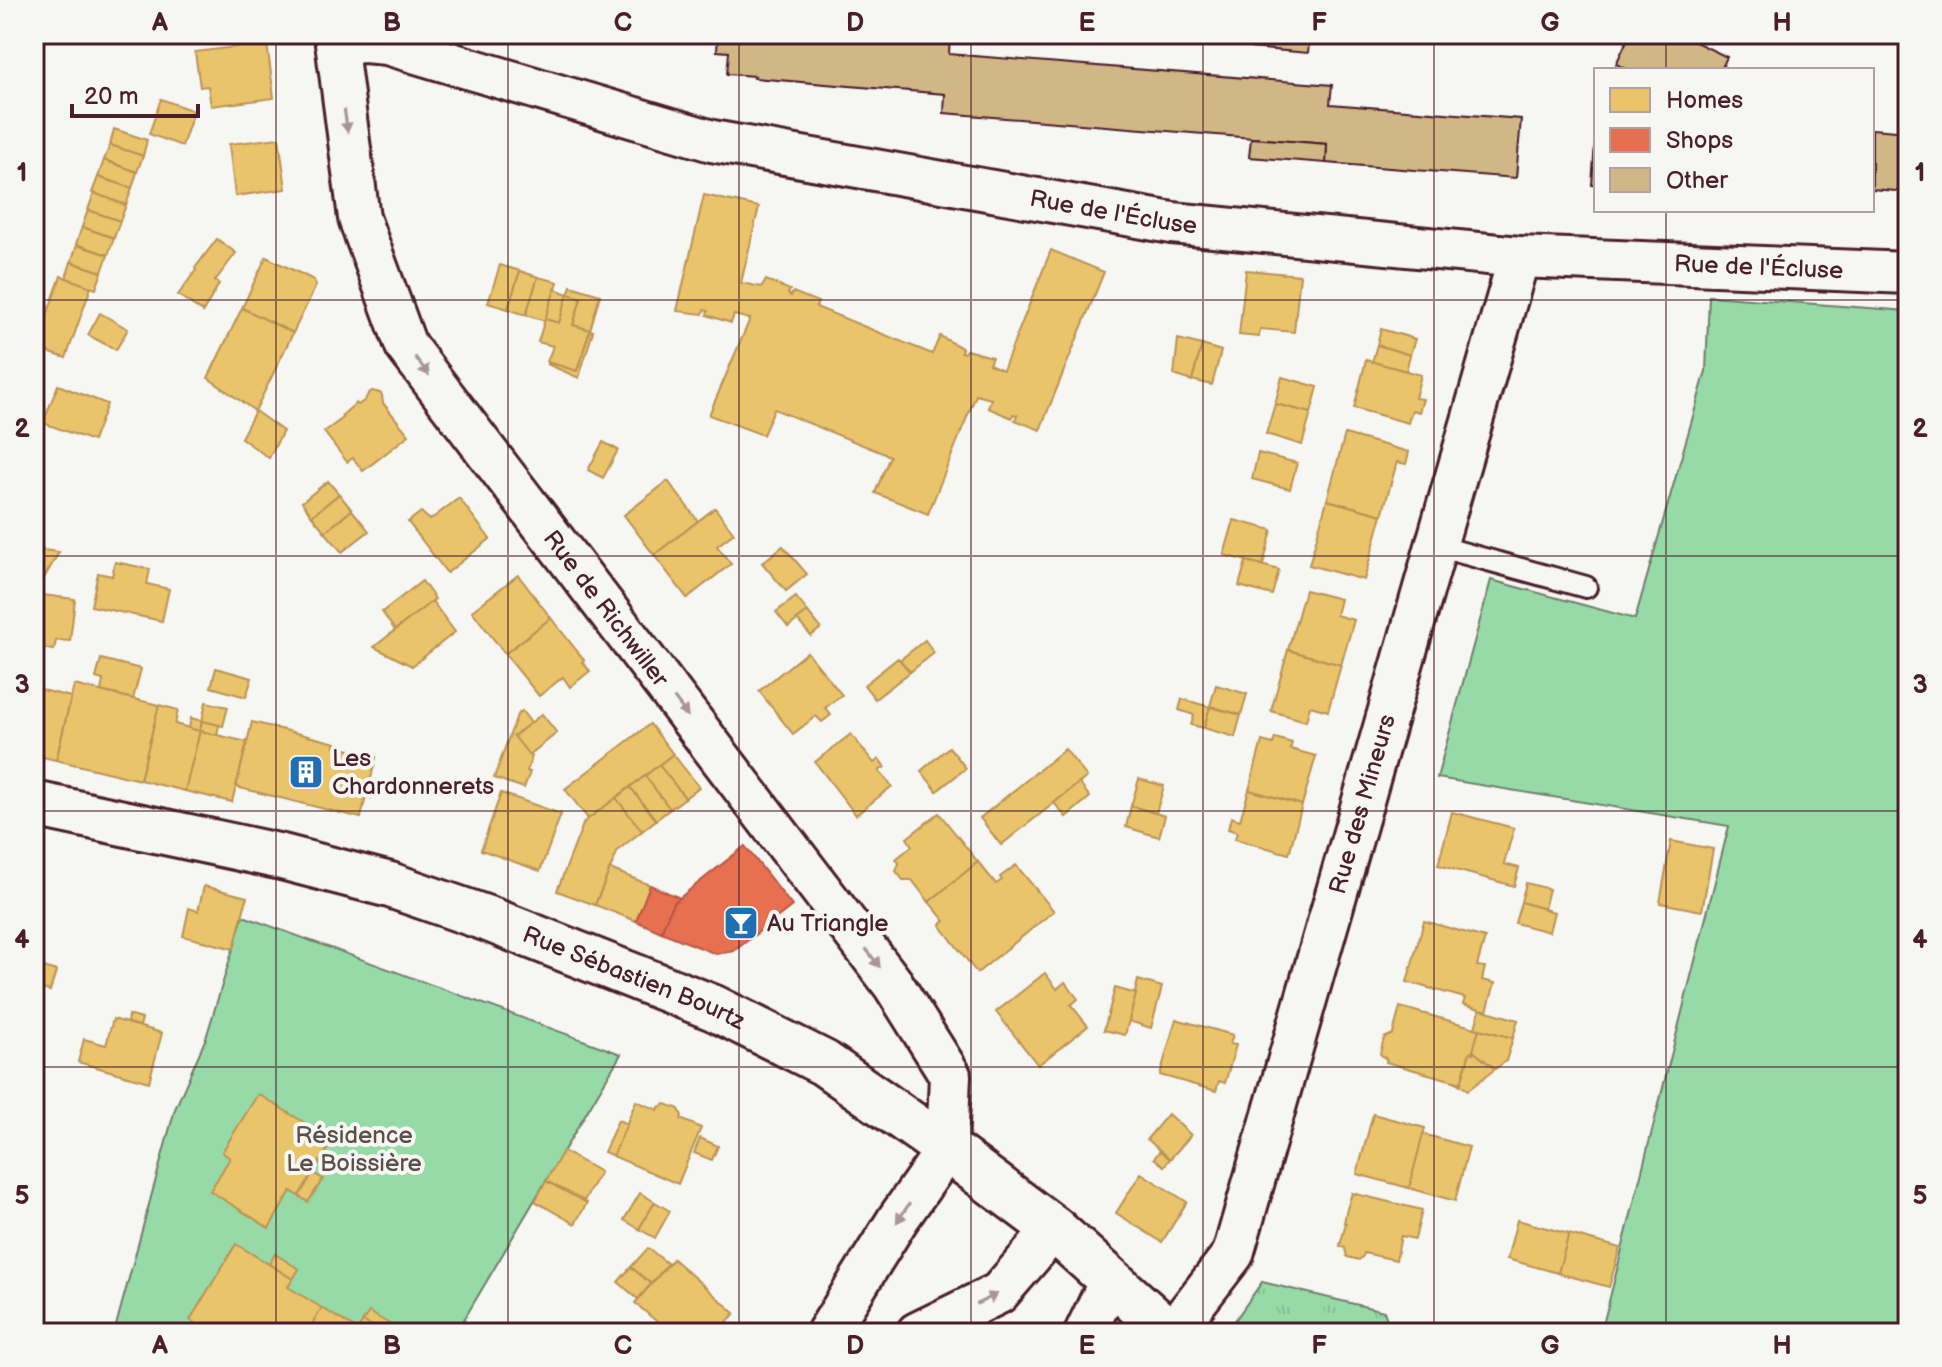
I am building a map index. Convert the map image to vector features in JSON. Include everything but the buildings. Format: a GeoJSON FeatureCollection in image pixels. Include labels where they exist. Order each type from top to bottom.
{"type":"FeatureCollection","features":[{"type":"Feature","properties":{"kind":"main road","name":"Rue Sébastien Bourtz"},"geometry":{"type":"LineString","coordinates":[[34,804],[297,861],[390,885],[491,920],[728,1015],[824,1063],[947,1149],[1054,1229],[1166,1328]]}},
{"type":"Feature","properties":{"kind":"street","name":"Rue de l'Écluse"},"geometry":{"type":"LineString","coordinates":[[336,39],[387,44],[712,141],[1172,223],[1519,257],[1908,273]]}},
{"type":"Feature","properties":{"kind":"street","name":"Rue de Richwiller"},"geometry":{"type":"LineString","coordinates":[[336,39],[359,218],[406,346],[893,984],[950,1075],[947,1149]]}},
{"type":"Feature","properties":{"kind":"street","name":"Rue des Mineurs"},"geometry":{"type":"LineString","coordinates":[[1166,1328],[1233,1254],[1519,257]]}},
{"type":"Feature","properties":{"kind":"street"},"geometry":{"type":"LineString","coordinates":[[827,1333],[898,1219],[947,1149]]}},
{"type":"Feature","properties":{"kind":"street"},"geometry":{"type":"LineString","coordinates":[[917,1333],[999,1293],[1054,1229]]}},
{"type":"Feature","properties":{"kind":"street"},"geometry":{"type":"LineString","coordinates":[[1085,1333],[1110,1281]]}},
{"type":"Feature","properties":{"kind":"lane"},"geometry":{"type":"LineString","coordinates":[[1437,546],[1586,587]]}},
{"type":"Feature","properties":{"kind":"green space"},"geometry":{"type":"Polygon","coordinates":[[[1709,296],[1908,311],[1908,1333],[1601,1333],[1729,826],[1437,778],[1491,580],[1635,619],[1706,371],[1709,296]]]}},
{"type":"Feature","properties":{"kind":"green space","name":"Résidence Le Boissière"},"geometry":{"type":"Polygon","coordinates":[[[243,916],[621,1054],[456,1333],[114,1333],[175,1109],[206,1038],[243,916]]]}},
{"type":"Feature","properties":{"kind":"green space"},"geometry":{"type":"Polygon","coordinates":[[[1262,1282],[1384,1311],[1391,1332],[1243,1333],[1234,1322],[1262,1282]]]}},
{"type":"Feature","properties":{"kind":"place","name":"Les Chardonnerets"},"geometry":{"type":"Point","coordinates":[306,772]}},
{"type":"Feature","properties":{"kind":"place","name":"Au Triangle"},"geometry":{"type":"Point","coordinates":[741,923]}}]}
